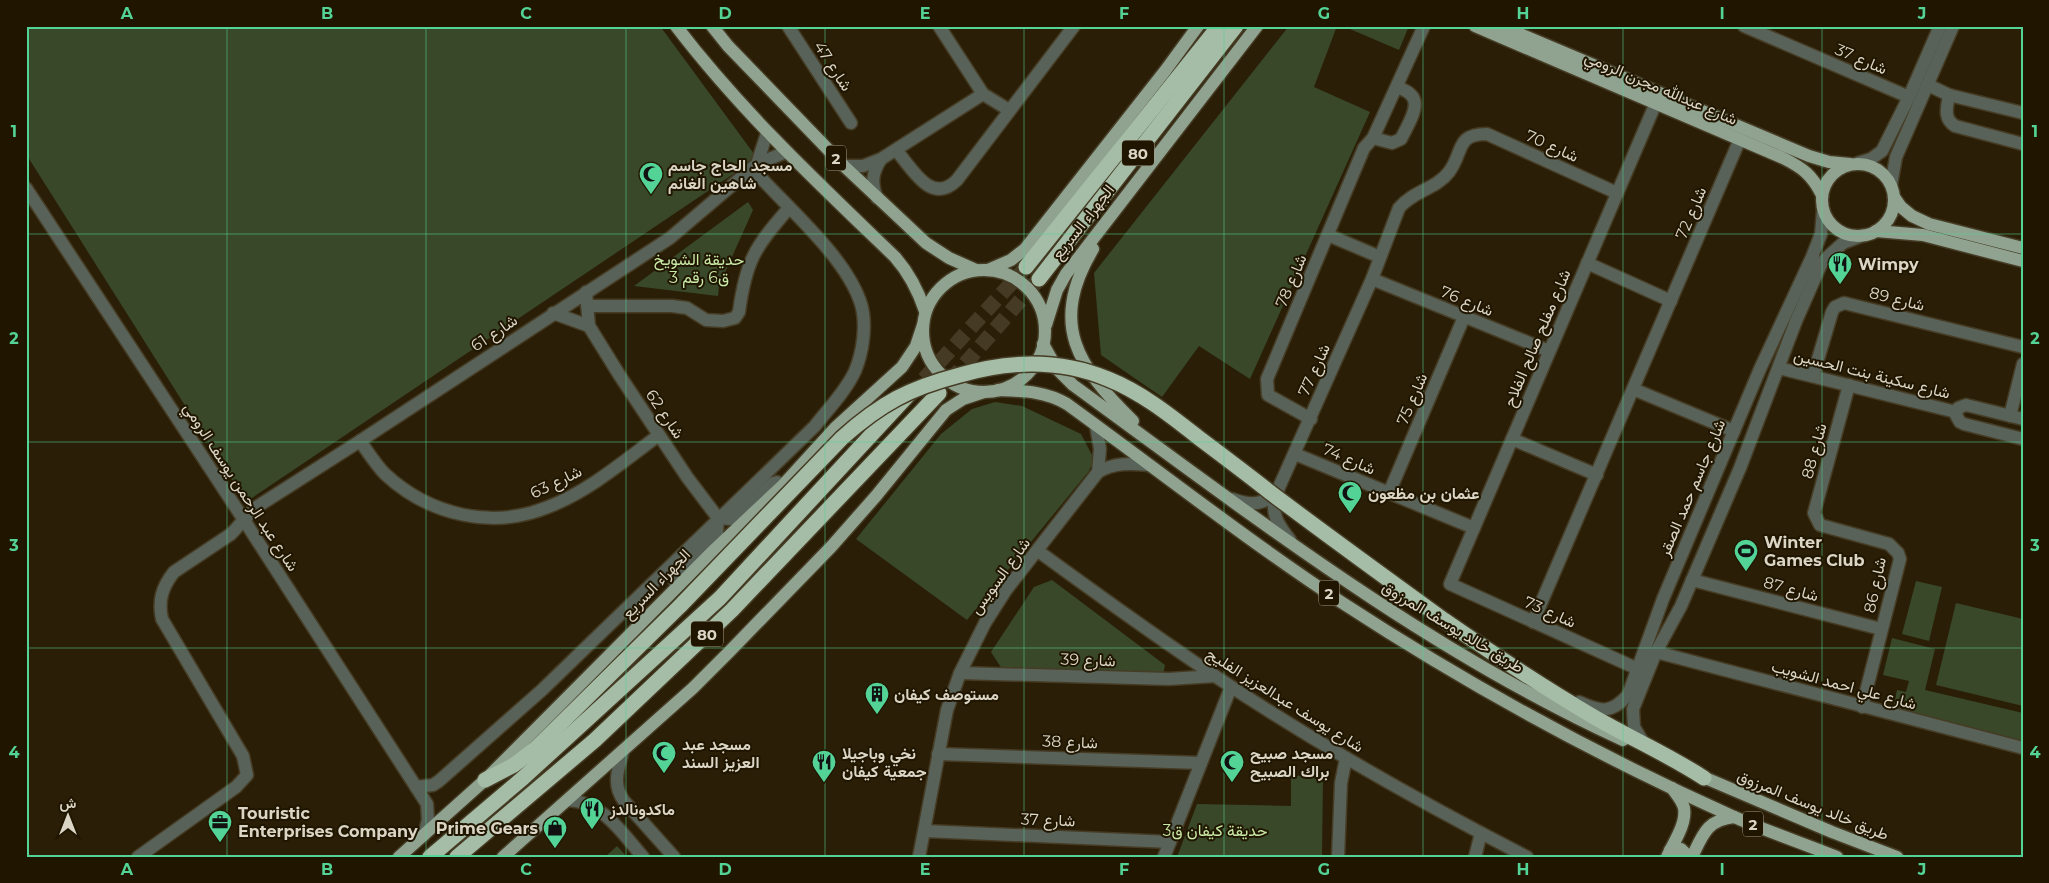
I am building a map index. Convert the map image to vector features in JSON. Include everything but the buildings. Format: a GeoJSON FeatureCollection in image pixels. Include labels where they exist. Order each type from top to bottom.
{"type":"FeatureCollection","features":[{"type":"Feature","properties":{"kind":"highway","name":"الجهراء السريع"},"geometry":{"type":"LineString","coordinates":[[1026,267],[1219,26]]}},
{"type":"Feature","properties":{"kind":"highway","name":"الجهراء السريع"},"geometry":{"type":"LineString","coordinates":[[1039,279],[1236,26]]}},
{"type":"Feature","properties":{"kind":"highway"},"geometry":{"type":"LineString","coordinates":[[485,780],[514,765],[535,749],[681,605],[842,438],[861,421],[881,406],[902,394],[940,380],[983,368],[1013,364],[1046,364],[1091,373],[1108,379],[1142,396],[1175,419],[1328,537],[1444,620],[1546,688],[1596,718],[1675,759],[1704,778]]}},
{"type":"Feature","properties":{"kind":"highway","name":"80"},"geometry":{"type":"LineString","coordinates":[[430,857],[523,778],[720,598],[924,379]]}},
{"type":"Feature","properties":{"kind":"highway","name":"80"},"geometry":{"type":"LineString","coordinates":[[457,857],[595,740],[732,610],[939,394]]}},
{"type":"Feature","properties":{"kind":"main road","name":"2"},"geometry":{"type":"LineString","coordinates":[[676,26],[700,57],[767,133],[895,257],[916,287],[925,312]]}},
{"type":"Feature","properties":{"kind":"main road","name":"2"},"geometry":{"type":"LineString","coordinates":[[712,26],[728,46],[844,166],[926,243],[949,258],[982,270]]}},
{"type":"Feature","properties":{"kind":"main road","name":"الجهراء السريع"},"geometry":{"type":"LineString","coordinates":[[982,270],[1011,260],[1025,249],[1159,79],[1198,26]]}},
{"type":"Feature","properties":{"kind":"main road","name":"الجهراء السريع"},"geometry":{"type":"LineString","coordinates":[[1045,330],[1055,296],[1066,274],[1257,26]]}},
{"type":"Feature","properties":{"kind":"main road","name":"شارع عبدالله مجرن الرومي"},"geometry":{"type":"LineString","coordinates":[[1475,26],[1740,139],[1803,168],[1816,182],[1822,195]]}},
{"type":"Feature","properties":{"kind":"main road","name":"شارع عبدالله مجرن الرومي"},"geometry":{"type":"LineString","coordinates":[[1501,26],[1809,156],[1829,162],[1854,164]]}},
{"type":"Feature","properties":{"kind":"main road"},"geometry":{"type":"LineString","coordinates":[[1893,191],[1894,207],[1890,216],[1884,225],[1876,231],[1864,235],[1843,233],[1834,227],[1824,210],[1822,195],[1832,175],[1840,168],[1854,164],[1868,165],[1878,169],[1886,176],[1901,207],[1912,216],[1929,224],[2023,248]]}},
{"type":"Feature","properties":{"kind":"main road"},"geometry":{"type":"LineString","coordinates":[[1120,203],[1080,273],[1072,300],[1073,330],[1081,358],[1096,382],[1162,449]]}},
{"type":"Feature","properties":{"kind":"main road"},"geometry":{"type":"LineString","coordinates":[[1876,231],[1923,235],[2023,261]]}},
{"type":"Feature","properties":{"kind":"main road"},"geometry":{"type":"LineString","coordinates":[[503,857],[694,688],[830,547],[876,496],[946,410],[963,399],[1011,385],[1032,368],[1044,344],[1045,330],[1043,317],[1032,294],[1013,277],[982,270],[963,273],[945,284],[931,299],[922,325],[923,342],[929,358],[938,372],[951,383],[967,390],[984,392]]}},
{"type":"Feature","properties":{"kind":"main road","name":"الجهراء السريع"},"geometry":{"type":"LineString","coordinates":[[399,857],[485,780],[739,525],[783,485],[835,428],[902,367],[916,346],[922,325]]}},
{"type":"Feature","properties":{"kind":"main road","name":"طريق خالد يوسف المرزوق"},"geometry":{"type":"LineString","coordinates":[[1044,344],[1053,363],[1069,382],[1228,498],[1391,611],[1449,646],[1606,732],[1704,778],[1897,857]]}},
{"type":"Feature","properties":{"kind":"main road","name":"2"},"geometry":{"type":"LineString","coordinates":[[998,390],[1032,392],[1052,396],[1067,404],[1340,601],[1472,683],[1556,729],[1672,788],[1734,817],[1837,857]]}},
{"type":"Feature","properties":{"kind":"main road"},"geometry":{"type":"LineString","coordinates":[[1340,601],[1338,593],[1344,589],[1392,620],[1449,646]]}},
{"type":"Feature","properties":{"kind":"main road"},"geometry":{"type":"LineString","coordinates":[[1669,853],[1684,814],[1681,801],[1672,788]]}},
{"type":"Feature","properties":{"kind":"main road"},"geometry":{"type":"LineString","coordinates":[[1669,853],[1681,849],[1691,857],[1702,835],[1708,828],[1723,818],[1734,817]]}},
{"type":"Feature","properties":{"kind":"street","name":"شارع 47"},"geometry":{"type":"LineString","coordinates":[[788,26],[851,123]]}},
{"type":"Feature","properties":{"kind":"street"},"geometry":{"type":"LineString","coordinates":[[939,26],[983,94],[1009,110]]}},
{"type":"Feature","properties":{"kind":"street"},"geometry":{"type":"LineString","coordinates":[[896,150],[928,187],[944,189],[957,180],[1074,26]]}},
{"type":"Feature","properties":{"kind":"street","name":"شارع 78"},"geometry":{"type":"LineString","coordinates":[[1311,419],[1272,399],[1268,395],[1267,379],[1364,148],[1373,138],[1424,26]]}},
{"type":"Feature","properties":{"kind":"street","name":"شارع 37"},"geometry":{"type":"LineString","coordinates":[[1744,26],[1909,97]]}},
{"type":"Feature","properties":{"kind":"street"},"geometry":{"type":"LineString","coordinates":[[1854,164],[1871,159],[1882,151],[1909,97],[1940,26]]}},
{"type":"Feature","properties":{"kind":"street"},"geometry":{"type":"LineString","coordinates":[[1893,191],[1896,158],[1953,26]]}},
{"type":"Feature","properties":{"kind":"street"},"geometry":{"type":"LineString","coordinates":[[1928,85],[1949,95],[2023,114]]}},
{"type":"Feature","properties":{"kind":"street"},"geometry":{"type":"LineString","coordinates":[[1373,138],[1386,142],[1396,142],[1401,139],[1414,110],[1415,103],[1410,94],[1397,87]]}},
{"type":"Feature","properties":{"kind":"street"},"geometry":{"type":"LineString","coordinates":[[844,166],[863,166],[881,159],[983,94]]}},
{"type":"Feature","properties":{"kind":"street"},"geometry":{"type":"LineString","coordinates":[[1949,95],[1946,114],[1955,126],[2023,144]]}},
{"type":"Feature","properties":{"kind":"street","name":"شارع مفلح صالح الفلاح"},"geometry":{"type":"LineString","coordinates":[[1450,584],[1655,104]]}},
{"type":"Feature","properties":{"kind":"street"},"geometry":{"type":"LineString","coordinates":[[587,306],[672,306],[687,308],[706,320],[723,321],[735,318],[739,312],[748,266],[753,254],[763,238],[789,208],[754,166],[767,133]]}},
{"type":"Feature","properties":{"kind":"street","name":"شارع 70"},"geometry":{"type":"LineString","coordinates":[[1473,135],[1487,134],[1617,193]]}},
{"type":"Feature","properties":{"kind":"street","name":"شارع 77"},"geometry":{"type":"LineString","coordinates":[[1292,542],[1275,520],[1273,506],[1276,494],[1296,454],[1372,279],[1399,208],[1411,196],[1437,184],[1444,178],[1450,171],[1466,139],[1473,135]]}},
{"type":"Feature","properties":{"kind":"street","name":"شارع 72"},"geometry":{"type":"LineString","coordinates":[[1533,622],[1740,139]]}},
{"type":"Feature","properties":{"kind":"street","name":"شارع 61"},"geometry":{"type":"LineString","coordinates":[[138,857],[236,787],[246,775],[243,756],[162,619],[160,602],[164,586],[174,572],[231,534],[255,508],[682,229],[754,166],[786,152]]}},
{"type":"Feature","properties":{"kind":"street"},"geometry":{"type":"LineString","coordinates":[[877,198],[873,188],[873,178],[875,168],[881,159]]}},
{"type":"Feature","properties":{"kind":"street","name":"شارع عبد الرحمن يوسف الرومي"},"geometry":{"type":"LineString","coordinates":[[26,188],[244,520],[427,804]]}},
{"type":"Feature","properties":{"kind":"street","name":"الجهراء السريع"},"geometry":{"type":"LineString","coordinates":[[416,787],[432,785],[439,781],[542,690],[815,426],[846,386],[861,353],[863,330],[862,305],[850,278],[835,258],[789,208]]}},
{"type":"Feature","properties":{"kind":"street","name":"شارع جاسم حمد الصقر"},"geometry":{"type":"LineString","coordinates":[[1546,688],[1600,710],[1611,709],[1628,695],[1662,599],[1745,404],[1812,257],[1823,224],[1824,210]]}},
{"type":"Feature","properties":{"kind":"street"},"geometry":{"type":"LineString","coordinates":[[1328,235],[1380,257]]}},
{"type":"Feature","properties":{"kind":"street"},"geometry":{"type":"LineString","coordinates":[[1644,744],[1634,727],[1633,709],[1656,652],[1681,606],[1692,580],[1762,411],[1796,321],[1822,262],[1843,243],[1864,235]]}},
{"type":"Feature","properties":{"kind":"street"},"geometry":{"type":"LineString","coordinates":[[1587,263],[1671,301]]}},
{"type":"Feature","properties":{"kind":"street","name":"شارع 76"},"geometry":{"type":"LineString","coordinates":[[1372,279],[1549,351]]}},
{"type":"Feature","properties":{"kind":"street","name":"شارع 62"},"geometry":{"type":"LineString","coordinates":[[586,292],[589,326],[687,477],[718,518]]}},
{"type":"Feature","properties":{"kind":"street","name":"شارع 89"},"geometry":{"type":"LineString","coordinates":[[1813,376],[1834,307],[1844,303],[2023,347]]}},
{"type":"Feature","properties":{"kind":"street"},"geometry":{"type":"LineString","coordinates":[[553,313],[589,326]]}},
{"type":"Feature","properties":{"kind":"street","name":"شارع 75"},"geometry":{"type":"LineString","coordinates":[[1389,493],[1464,318]]}},
{"type":"Feature","properties":{"kind":"street"},"geometry":{"type":"LineString","coordinates":[[2010,416],[2023,364]]}},
{"type":"Feature","properties":{"kind":"street","name":"شارع سكينة بنت الحسين"},"geometry":{"type":"LineString","coordinates":[[1779,368],[1956,412]]}},
{"type":"Feature","properties":{"kind":"street","name":"شارع 88"},"geometry":{"type":"LineString","coordinates":[[1820,525],[1814,512],[1849,385]]}},
{"type":"Feature","properties":{"kind":"street"},"geometry":{"type":"LineString","coordinates":[[1633,389],[1734,431]]}},
{"type":"Feature","properties":{"kind":"street"},"geometry":{"type":"LineString","coordinates":[[1745,404],[1750,400],[1758,399],[1762,405],[1762,411]]}},
{"type":"Feature","properties":{"kind":"street","name":"شارع سكينة بنت الحسين"},"geometry":{"type":"LineString","coordinates":[[2023,419],[1966,405],[1961,406],[1956,412],[1957,419],[1964,424],[2023,439]]}},
{"type":"Feature","properties":{"kind":"street"},"geometry":{"type":"LineString","coordinates":[[1096,426],[1100,449],[1098,472]]}},
{"type":"Feature","properties":{"kind":"street","name":"شارع 63"},"geometry":{"type":"LineString","coordinates":[[360,441],[384,473],[415,497],[433,506],[460,514],[495,519],[523,515],[548,507],[566,498],[590,485],[660,435]]}},
{"type":"Feature","properties":{"kind":"street"},"geometry":{"type":"LineString","coordinates":[[1512,438],[1596,475]]}},
{"type":"Feature","properties":{"kind":"street","name":"شارع 74"},"geometry":{"type":"LineString","coordinates":[[1296,454],[1474,528]]}},
{"type":"Feature","properties":{"kind":"street"},"geometry":{"type":"LineString","coordinates":[[1098,472],[1115,464],[1148,464]]}},
{"type":"Feature","properties":{"kind":"street","name":"شارع السويس"},"geometry":{"type":"LineString","coordinates":[[919,857],[947,710],[960,673],[985,623],[1006,590],[1098,472]]}},
{"type":"Feature","properties":{"kind":"street"},"geometry":{"type":"LineString","coordinates":[[677,588],[675,582],[677,575],[717,533],[718,518],[734,518],[773,483],[776,482],[783,485]]}},
{"type":"Feature","properties":{"kind":"street"},"geometry":{"type":"LineString","coordinates":[[1228,498],[1246,504],[1256,504],[1265,502],[1276,494]]}},
{"type":"Feature","properties":{"kind":"street","name":"شارع 86"},"geometry":{"type":"LineString","coordinates":[[1820,525],[1889,544],[1898,552],[1900,559],[1862,706]]}},
{"type":"Feature","properties":{"kind":"street","name":"شارع يوسف عبدالعزيز الفليج"},"geometry":{"type":"LineString","coordinates":[[1038,551],[1124,614],[1231,687],[1346,758],[1527,857]]}},
{"type":"Feature","properties":{"kind":"street","name":"شارع 87"},"geometry":{"type":"LineString","coordinates":[[1692,580],[1882,629]]}},
{"type":"Feature","properties":{"kind":"street","name":"شارع 73"},"geometry":{"type":"LineString","coordinates":[[1450,584],[1638,669]]}},
{"type":"Feature","properties":{"kind":"street"},"geometry":{"type":"LineString","coordinates":[[1662,599],[1662,605],[1666,612],[1675,611],[1681,606]]}},
{"type":"Feature","properties":{"kind":"street","name":"شارع علي احمد الشويب"},"geometry":{"type":"LineString","coordinates":[[1656,652],[2023,748]]}},
{"type":"Feature","properties":{"kind":"street","name":"39 شارع"},"geometry":{"type":"LineString","coordinates":[[960,673],[1169,679],[1215,676]]}},
{"type":"Feature","properties":{"kind":"street"},"geometry":{"type":"LineString","coordinates":[[1164,857],[1231,687]]}},
{"type":"Feature","properties":{"kind":"street"},"geometry":{"type":"LineString","coordinates":[[623,751],[616,780],[618,792],[674,857]]}},
{"type":"Feature","properties":{"kind":"street","name":"شارع 38"},"geometry":{"type":"LineString","coordinates":[[938,754],[1201,763]]}},
{"type":"Feature","properties":{"kind":"street"},"geometry":{"type":"LineString","coordinates":[[1338,857],[1341,783],[1346,758]]}},
{"type":"Feature","properties":{"kind":"street"},"geometry":{"type":"LineString","coordinates":[[568,800],[590,804],[608,817],[643,857]]}},
{"type":"Feature","properties":{"kind":"street"},"geometry":{"type":"LineString","coordinates":[[608,817],[612,804],[624,801]]}},
{"type":"Feature","properties":{"kind":"street"},"geometry":{"type":"LineString","coordinates":[[427,804],[438,811],[444,812],[458,806]]}},
{"type":"Feature","properties":{"kind":"street"},"geometry":{"type":"LineString","coordinates":[[424,835],[428,820],[427,804]]}},
{"type":"Feature","properties":{"kind":"street","name":"شارع 37"},"geometry":{"type":"LineString","coordinates":[[924,831],[1170,842]]}},
{"type":"Feature","properties":{"kind":"street"},"geometry":{"type":"LineString","coordinates":[[1475,857],[1481,833]]}},
{"type":"Feature","properties":{"kind":"green space"},"geometry":{"type":"Polygon","coordinates":[[[26,26],[660,26],[757,158],[246,502],[26,154],[26,26]]]}},
{"type":"Feature","properties":{"kind":"green space"},"geometry":{"type":"Polygon","coordinates":[[[1289,26],[1337,26],[1314,87],[1370,112],[1250,379],[1199,346],[1162,397],[1101,355],[1094,273],[1289,26]]]}},
{"type":"Feature","properties":{"kind":"green space"},"geometry":{"type":"Polygon","coordinates":[[[1343,26],[1409,26],[1399,50],[1343,26]]]}},
{"type":"Feature","properties":{"kind":"green space","name":"حديقة الشويخ ق6 رقم 3"},"geometry":{"type":"Polygon","coordinates":[[[748,202],[753,210],[719,286],[718,296],[634,286],[748,202]]]}},
{"type":"Feature","properties":{"kind":"green space"},"geometry":{"type":"Polygon","coordinates":[[[995,402],[1022,406],[1081,434],[1094,459],[1089,471],[967,620],[856,539],[941,434],[972,409],[995,402]]]}},
{"type":"Feature","properties":{"kind":"green space"},"geometry":{"type":"Polygon","coordinates":[[[1052,580],[1165,665],[1163,675],[1004,672],[991,652],[1034,587],[1052,580]]]}},
{"type":"Feature","properties":{"kind":"green space"},"geometry":{"type":"Polygon","coordinates":[[[1916,581],[1942,587],[1929,641],[1902,634],[1916,581]]]}},
{"type":"Feature","properties":{"kind":"green space"},"geometry":{"type":"Polygon","coordinates":[[[1956,603],[2023,619],[2023,706],[1936,685],[1956,603]]]}},
{"type":"Feature","properties":{"kind":"green space"},"geometry":{"type":"Polygon","coordinates":[[[1892,638],[1935,649],[1925,690],[2023,713],[2023,742],[1893,709],[1897,690],[1906,692],[1909,681],[1883,675],[1892,638]]]}},
{"type":"Feature","properties":{"kind":"green space","name":"حديقة كيفان ق3"},"geometry":{"type":"Polygon","coordinates":[[[1323,775],[1322,857],[1177,857],[1197,804],[1291,806],[1291,776],[1323,775]]]}},
{"type":"Feature","properties":{"kind":"green space"},"geometry":{"type":"Polygon","coordinates":[[[617,846],[627,857],[605,857],[617,846]]]}},
{"type":"Feature","properties":{"kind":"tunnel"},"geometry":{"type":"LineString","coordinates":[[924,379],[1026,267]]}},
{"type":"Feature","properties":{"kind":"tunnel"},"geometry":{"type":"LineString","coordinates":[[950,381],[1039,279]]}},
{"type":"Feature","properties":{"kind":"place","name":"مسجد الحاج جاسم شاهين الغانم"},"geometry":{"type":"Point","coordinates":[651,195]}},
{"type":"Feature","properties":{"kind":"place","name":"Wimpy"},"geometry":{"type":"Point","coordinates":[1840,285]}},
{"type":"Feature","properties":{"kind":"place","name":"عثمان بن مظعون"},"geometry":{"type":"Point","coordinates":[1350,514]}},
{"type":"Feature","properties":{"kind":"place","name":"Winter Games Club"},"geometry":{"type":"Point","coordinates":[1746,572]}},
{"type":"Feature","properties":{"kind":"place","name":"مستوصف كيفان"},"geometry":{"type":"Point","coordinates":[877,715]}},
{"type":"Feature","properties":{"kind":"place","name":"مسجد عبد العزيز السند"},"geometry":{"type":"Point","coordinates":[664,774]}},
{"type":"Feature","properties":{"kind":"place","name":"نخي وباجيلا جمعية كيفان"},"geometry":{"type":"Point","coordinates":[824,783]}},
{"type":"Feature","properties":{"kind":"place","name":"مسجد صبيح براك الصبيح"},"geometry":{"type":"Point","coordinates":[1232,783]}},
{"type":"Feature","properties":{"kind":"place","name":"ماكدونالدز"},"geometry":{"type":"Point","coordinates":[592,830]}},
{"type":"Feature","properties":{"kind":"place","name":"Touristic Enterprises Company"},"geometry":{"type":"Point","coordinates":[220,843]}},
{"type":"Feature","properties":{"kind":"place","name":"Prime Gears"},"geometry":{"type":"Point","coordinates":[555,849]}}]}
